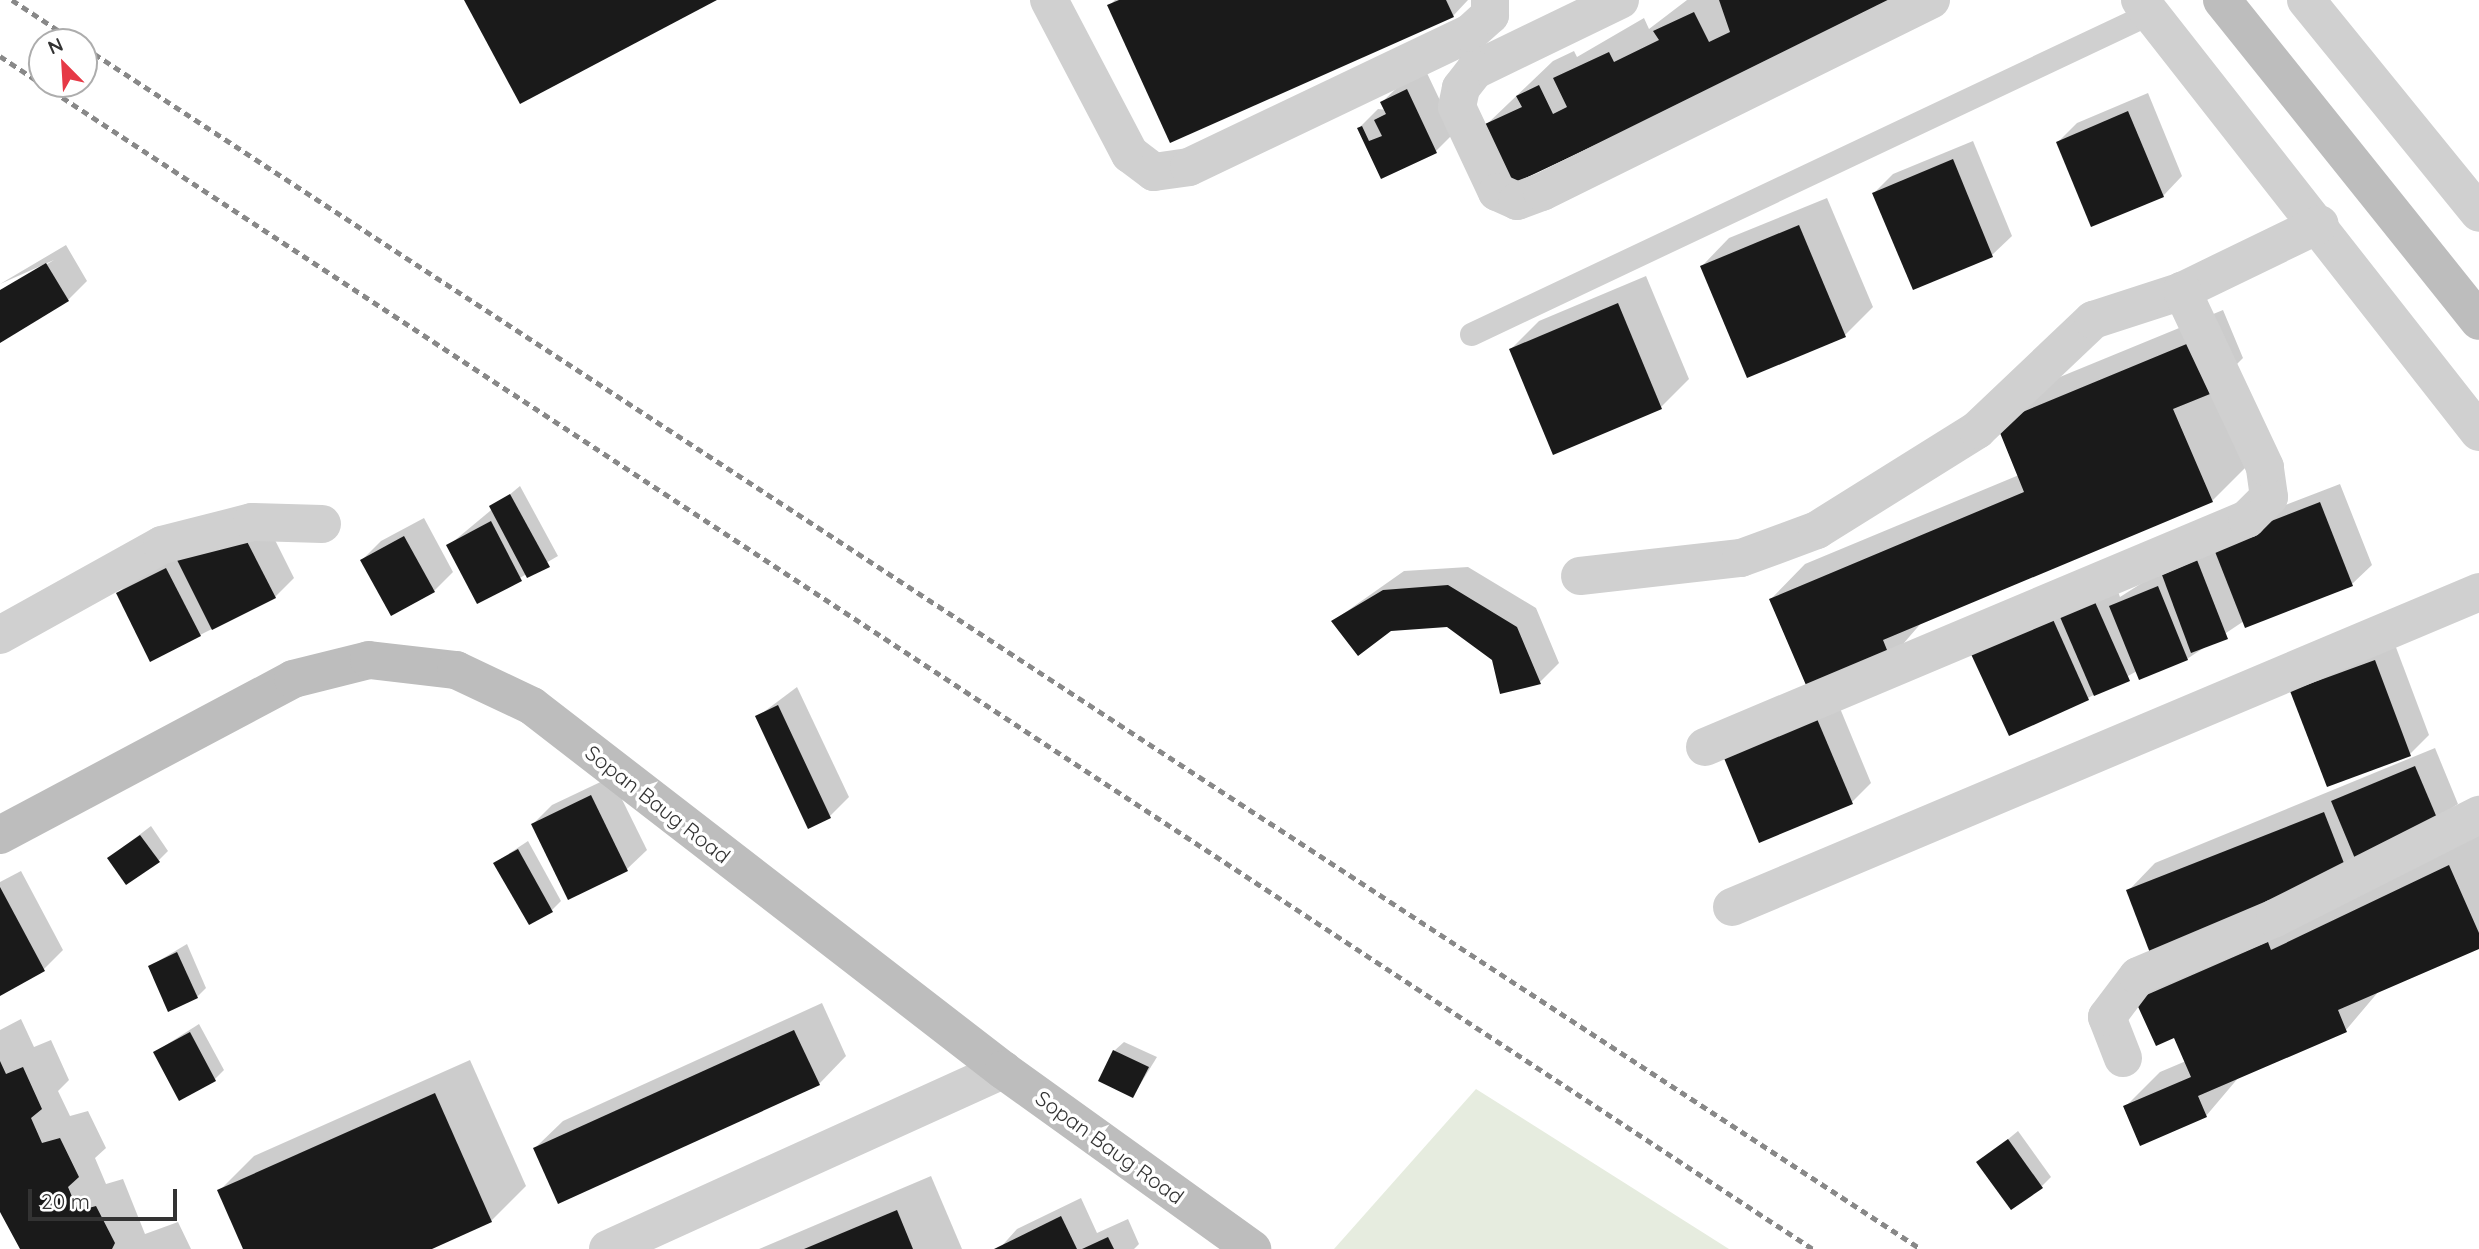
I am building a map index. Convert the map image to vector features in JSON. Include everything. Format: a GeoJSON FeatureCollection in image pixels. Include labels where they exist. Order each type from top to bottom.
{"type":"FeatureCollection","features":[{"type":"Feature","properties":{"kind":"street"},"geometry":{"type":"LineString","coordinates":[[1049,0],[1130,154],[1154,172],[1189,167],[1469,33],[1490,15],[1490,0]]}},
{"type":"Feature","properties":{"kind":"street"},"geometry":{"type":"LineString","coordinates":[[1620,0],[1475,70],[1461,88],[1457,107],[1497,192],[1517,201],[1542,192],[1931,0]]}},
{"type":"Feature","properties":{"kind":"street"},"geometry":{"type":"LineString","coordinates":[[2222,0],[2479,321]]}},
{"type":"Feature","properties":{"kind":"street"},"geometry":{"type":"LineString","coordinates":[[2306,0],[2479,214]]}},
{"type":"Feature","properties":{"kind":"street"},"geometry":{"type":"LineString","coordinates":[[2145,6],[2320,224],[2479,432]]}},
{"type":"Feature","properties":{"kind":"street"},"geometry":{"type":"LineString","coordinates":[[1580,576],[1741,558],[1817,530],[1977,430],[2093,320],[2182,291],[2320,224]]}},
{"type":"Feature","properties":{"kind":"street"},"geometry":{"type":"LineString","coordinates":[[1705,747],[2247,519],[2269,497],[2265,467],[2182,291]]}},
{"type":"Feature","properties":{"kind":"street"},"geometry":{"type":"LineString","coordinates":[[0,635],[162,545],[252,522],[321,524]]}},
{"type":"Feature","properties":{"kind":"street"},"geometry":{"type":"LineString","coordinates":[[1732,907],[2479,592]]}},
{"type":"Feature","properties":{"kind":"street","name":"Sopan Baug Road"},"geometry":{"type":"LineString","coordinates":[[0,835],[293,679],[369,660],[456,670],[532,706],[1003,1070],[1252,1249]]}},
{"type":"Feature","properties":{"kind":"street"},"geometry":{"type":"LineString","coordinates":[[2123,1058],[2107,1017],[2138,976],[2275,918],[2479,815]]}},
{"type":"Feature","properties":{"kind":"street"},"geometry":{"type":"LineString","coordinates":[[608,1249],[1003,1070]]}},
{"type":"Feature","properties":{"kind":"lane"},"geometry":{"type":"LineString","coordinates":[[1471,334],[2145,6]]}},
{"type":"Feature","properties":{"kind":"shaded area"},"geometry":{"type":"Polygon","coordinates":[[[1476,1089],[1729,1249],[1334,1249],[1476,1089]]]}},
{"type":"Feature","properties":{"kind":"building"},"geometry":{"type":"Polygon","coordinates":[[[464,0],[717,0],[520,104],[464,0]]]}},
{"type":"Feature","properties":{"kind":"building"},"geometry":{"type":"Polygon","coordinates":[[[1119,0],[1446,0],[1454,17],[1170,143],[1107,5],[1119,0]]]}},
{"type":"Feature","properties":{"kind":"building"},"geometry":{"type":"Polygon","coordinates":[[[1719,0],[1902,0],[1513,184],[1485,124],[1522,107],[1516,96],[1539,85],[1553,114],[1567,107],[1553,78],[1609,52],[1614,62],[1659,40],[1653,31],[1694,12],[1709,42],[1730,32],[1719,0]]]}},
{"type":"Feature","properties":{"kind":"building"},"geometry":{"type":"Polygon","coordinates":[[[1407,89],[1437,153],[1381,179],[1357,128],[1362,126],[1369,141],[1382,136],[1374,120],[1386,114],[1380,102],[1407,89]]]}},
{"type":"Feature","properties":{"kind":"building"},"geometry":{"type":"Polygon","coordinates":[[[2128,111],[2164,197],[2091,227],[2056,142],[2128,111]]]}},
{"type":"Feature","properties":{"kind":"building"},"geometry":{"type":"Polygon","coordinates":[[[1953,159],[1993,257],[1913,290],[1872,193],[1953,159]]]}},
{"type":"Feature","properties":{"kind":"building"},"geometry":{"type":"Polygon","coordinates":[[[1799,225],[1846,337],[1747,378],[1700,266],[1799,225]]]}},
{"type":"Feature","properties":{"kind":"building"},"geometry":{"type":"Polygon","coordinates":[[[46,263],[69,301],[0,343],[0,290],[46,263]]]}},
{"type":"Feature","properties":{"kind":"building"},"geometry":{"type":"Polygon","coordinates":[[[1618,303],[1662,409],[1553,455],[1509,349],[1618,303]]]}},
{"type":"Feature","properties":{"kind":"building"},"geometry":{"type":"Polygon","coordinates":[[[2189,343],[2210,394],[2173,409],[2213,502],[1883,640],[1891,660],[1809,692],[1769,599],[2024,492],[1996,423],[2189,343]]]}},
{"type":"Feature","properties":{"kind":"building"},"geometry":{"type":"Polygon","coordinates":[[[510,494],[550,567],[527,578],[489,506],[510,494]]]}},
{"type":"Feature","properties":{"kind":"building"},"geometry":{"type":"Polygon","coordinates":[[[2320,502],[2353,586],[2245,628],[2212,544],[2320,502]]]}},
{"type":"Feature","properties":{"kind":"building"},"geometry":{"type":"Polygon","coordinates":[[[491,521],[522,581],[477,604],[446,545],[491,521]]]}},
{"type":"Feature","properties":{"kind":"building"},"geometry":{"type":"Polygon","coordinates":[[[239,526],[276,598],[212,630],[176,558],[239,526]]]}},
{"type":"Feature","properties":{"kind":"building"},"geometry":{"type":"Polygon","coordinates":[[[404,536],[435,592],[391,616],[360,560],[404,536]]]}},
{"type":"Feature","properties":{"kind":"building"},"geometry":{"type":"Polygon","coordinates":[[[2197,560],[2228,639],[2191,653],[2162,575],[2197,560]]]}},
{"type":"Feature","properties":{"kind":"building"},"geometry":{"type":"Polygon","coordinates":[[[166,568],[201,636],[150,662],[116,593],[166,568]]]}},
{"type":"Feature","properties":{"kind":"building"},"geometry":{"type":"Polygon","coordinates":[[[1448,585],[1517,627],[1541,684],[1500,694],[1492,660],[1447,627],[1391,631],[1358,656],[1331,621],[1383,590],[1448,585]]]}},
{"type":"Feature","properties":{"kind":"building"},"geometry":{"type":"Polygon","coordinates":[[[2158,586],[2188,660],[2139,680],[2109,606],[2158,586]]]}},
{"type":"Feature","properties":{"kind":"building"},"geometry":{"type":"Polygon","coordinates":[[[2095,602],[2130,681],[2094,696],[2060,617],[2095,602]]]}},
{"type":"Feature","properties":{"kind":"building"},"geometry":{"type":"Polygon","coordinates":[[[2051,615],[2089,700],[2009,736],[1970,652],[2051,615]]]}},
{"type":"Feature","properties":{"kind":"building"},"geometry":{"type":"Polygon","coordinates":[[[2375,660],[2411,756],[2327,787],[2290,691],[2375,660]]]}},
{"type":"Feature","properties":{"kind":"building"},"geometry":{"type":"Polygon","coordinates":[[[778,705],[831,818],[808,829],[755,716],[778,705]]]}},
{"type":"Feature","properties":{"kind":"building"},"geometry":{"type":"Polygon","coordinates":[[[1812,707],[1853,804],[1759,843],[1719,746],[1812,707]]]}},
{"type":"Feature","properties":{"kind":"building"},"geometry":{"type":"Polygon","coordinates":[[[2415,766],[2440,825],[2356,861],[2331,801],[2415,766]]]}},
{"type":"Feature","properties":{"kind":"building"},"geometry":{"type":"Polygon","coordinates":[[[591,795],[628,871],[568,900],[531,824],[591,795]]]}},
{"type":"Feature","properties":{"kind":"building"},"geometry":{"type":"Polygon","coordinates":[[[2324,812],[2349,876],[2150,953],[2126,890],[2324,812]]]}},
{"type":"Feature","properties":{"kind":"building"},"geometry":{"type":"Polygon","coordinates":[[[140,835],[160,862],[126,885],[107,858],[140,835]]]}},
{"type":"Feature","properties":{"kind":"building"},"geometry":{"type":"Polygon","coordinates":[[[518,849],[553,912],[529,925],[493,863],[518,849]]]}},
{"type":"Feature","properties":{"kind":"building"},"geometry":{"type":"Polygon","coordinates":[[[2449,865],[2479,933],[2479,949],[2338,1010],[2347,1032],[2198,1096],[2207,1117],[2140,1146],[2123,1106],[2191,1077],[2174,1038],[2156,1046],[2135,1000],[2268,942],[2271,950],[2449,865]]]}},
{"type":"Feature","properties":{"kind":"building"},"geometry":{"type":"Polygon","coordinates":[[[0,887],[45,971],[0,996],[0,887]]]}},
{"type":"Feature","properties":{"kind":"building"},"geometry":{"type":"Polygon","coordinates":[[[177,952],[198,998],[168,1012],[148,966],[177,952]]]}},
{"type":"Feature","properties":{"kind":"building"},"geometry":{"type":"Polygon","coordinates":[[[794,1030],[820,1085],[558,1204],[533,1148],[794,1030]]]}},
{"type":"Feature","properties":{"kind":"building"},"geometry":{"type":"Polygon","coordinates":[[[190,1032],[216,1081],[179,1101],[153,1052],[190,1032]]]}},
{"type":"Feature","properties":{"kind":"building"},"geometry":{"type":"Polygon","coordinates":[[[1113,1050],[1149,1067],[1133,1098],[1098,1081],[1113,1050]]]}},
{"type":"Feature","properties":{"kind":"building"},"geometry":{"type":"Polygon","coordinates":[[[0,1061],[6,1074],[23,1067],[42,1109],[31,1118],[42,1143],[60,1138],[79,1177],[68,1187],[78,1211],[96,1206],[115,1243],[112,1249],[20,1249],[0,1212],[0,1061]]]}},
{"type":"Feature","properties":{"kind":"building"},"geometry":{"type":"Polygon","coordinates":[[[435,1093],[492,1222],[432,1249],[243,1249],[217,1190],[435,1093]]]}},
{"type":"Feature","properties":{"kind":"building"},"geometry":{"type":"Polygon","coordinates":[[[2008,1139],[2043,1188],[2011,1210],[1976,1162],[2008,1139]]]}},
{"type":"Feature","properties":{"kind":"building"},"geometry":{"type":"Polygon","coordinates":[[[897,1210],[913,1249],[804,1249],[897,1210]]]}},
{"type":"Feature","properties":{"kind":"building"},"geometry":{"type":"Polygon","coordinates":[[[1061,1216],[1077,1249],[994,1249],[1061,1216]]]}},
{"type":"Feature","properties":{"kind":"building"},"geometry":{"type":"Polygon","coordinates":[[[1108,1237],[1114,1249],[1082,1249],[1108,1237]]]}},
{"type":"Feature","properties":{"kind":"railway"},"geometry":{"type":"LineString","coordinates":[[12,0],[55,28]]}},
{"type":"Feature","properties":{"kind":"railway"},"geometry":{"type":"LineString","coordinates":[[0,56],[28,75]]}},
{"type":"Feature","properties":{"kind":"railway"},"geometry":{"type":"LineString","coordinates":[[98,56],[1921,1249]]}},
{"type":"Feature","properties":{"kind":"railway"},"geometry":{"type":"LineString","coordinates":[[63,98],[1813,1249]]}}]}
